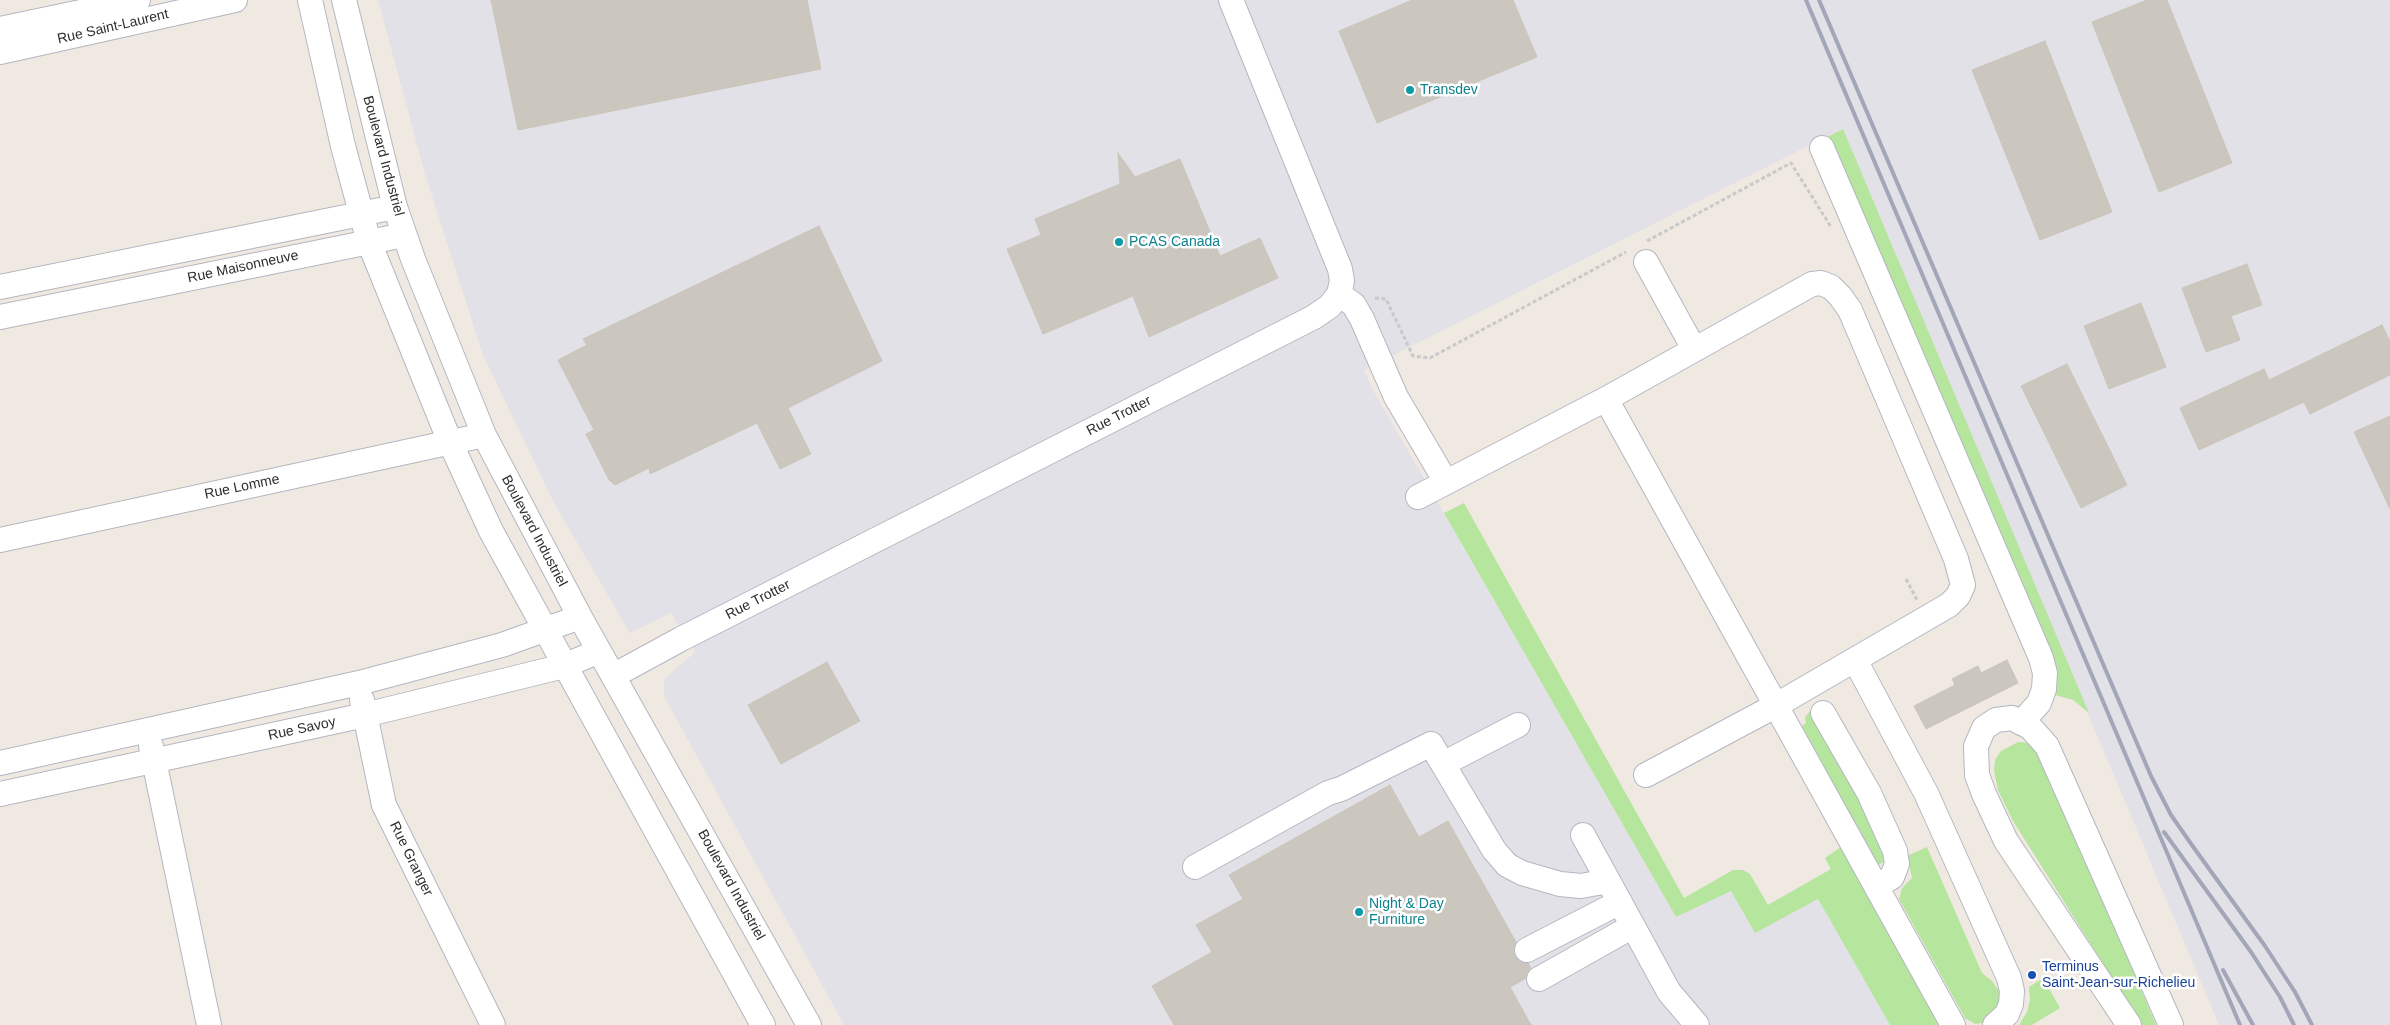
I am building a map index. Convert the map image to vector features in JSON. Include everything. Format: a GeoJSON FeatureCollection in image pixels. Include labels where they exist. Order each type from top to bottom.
{"type":"FeatureCollection","features":[{"type":"Feature","properties":{"kind":"street","name":"Rue Saint-Laurent"},"geometry":{"type":"LineString","coordinates":[[0,52],[48,30],[138,0]]}},
{"type":"Feature","properties":{"kind":"street","name":"Rue Saint-Laurent"},"geometry":{"type":"LineString","coordinates":[[0,29],[48,30],[235,0]]}},
{"type":"Feature","properties":{"kind":"street"},"geometry":{"type":"LineString","coordinates":[[310,0],[343,146],[361,214],[370,242],[450,442],[491,531],[763,1025]]}},
{"type":"Feature","properties":{"kind":"street","name":"Boulevard Industriel"},"geometry":{"type":"LineString","coordinates":[[344,0],[395,207],[404,235],[450,356],[484,435],[580,617],[809,1025]]}},
{"type":"Feature","properties":{"kind":"street"},"geometry":{"type":"LineString","coordinates":[[1231,0],[1340,269],[1342,281],[1339,294],[1354,305],[1396,397],[1446,482]]}},
{"type":"Feature","properties":{"kind":"street"},"geometry":{"type":"LineString","coordinates":[[1822,148],[2041,658],[2045,673],[2044,689],[2039,704],[2021,723]]}},
{"type":"Feature","properties":{"kind":"street","name":"Rue Maisonneuve"},"geometry":{"type":"LineString","coordinates":[[0,287],[395,207]]}},
{"type":"Feature","properties":{"kind":"street","name":"Rue Maisonneuve"},"geometry":{"type":"LineString","coordinates":[[0,317],[404,235]]}},
{"type":"Feature","properties":{"kind":"street"},"geometry":{"type":"LineString","coordinates":[[1646,262],[1694,349]]}},
{"type":"Feature","properties":{"kind":"street"},"geometry":{"type":"LineString","coordinates":[[77,272],[82,300]]}},
{"type":"Feature","properties":{"kind":"street"},"geometry":{"type":"LineString","coordinates":[[1418,497],[1606,399],[1812,284],[1822,283],[1831,287],[1840,296],[1850,310],[1956,559],[1962,574],[1963,585],[1958,596],[1949,605],[1775,706],[1646,775]]}},
{"type":"Feature","properties":{"kind":"street","name":"Rue Trotter"},"geometry":{"type":"LineString","coordinates":[[613,676],[681,638],[1314,317],[1330,306],[1339,294]]}},
{"type":"Feature","properties":{"kind":"street"},"geometry":{"type":"LineString","coordinates":[[1606,399],[1953,1025]]}},
{"type":"Feature","properties":{"kind":"street","name":"Rue Lomme"},"geometry":{"type":"LineString","coordinates":[[0,540],[484,435]]}},
{"type":"Feature","properties":{"kind":"street"},"geometry":{"type":"LineString","coordinates":[[0,763],[359,683],[502,645],[580,617]]}},
{"type":"Feature","properties":{"kind":"street","name":"Rue Savoy"},"geometry":{"type":"LineString","coordinates":[[0,794],[365,715],[564,666],[599,651]]}},
{"type":"Feature","properties":{"kind":"street"},"geometry":{"type":"LineString","coordinates":[[1855,660],[1926,793],[2009,978],[2012,992],[2011,1004],[2007,1014],[1995,1025]]}},
{"type":"Feature","properties":{"kind":"street","name":"Rue Granger"},"geometry":{"type":"LineString","coordinates":[[359,683],[384,805],[493,1025]]}},
{"type":"Feature","properties":{"kind":"street"},"geometry":{"type":"LineString","coordinates":[[1823,713],[1869,793],[1895,851],[1897,864],[1892,877],[1877,886]]}},
{"type":"Feature","properties":{"kind":"street"},"geometry":{"type":"LineString","coordinates":[[2130,1025],[2006,841],[1984,794],[1977,774],[1976,746],[1984,728],[1996,720],[2012,718],[2030,727],[2046,746],[2171,1025]]}},
{"type":"Feature","properties":{"kind":"street"},"geometry":{"type":"LineString","coordinates":[[1443,764],[1518,725]]}},
{"type":"Feature","properties":{"kind":"street"},"geometry":{"type":"LineString","coordinates":[[147,730],[209,1025]]}},
{"type":"Feature","properties":{"kind":"street"},"geometry":{"type":"LineString","coordinates":[[1196,867],[1328,793],[1341,789],[1431,744],[1494,850],[1507,865],[1522,872],[1560,884],[1581,886],[1608,881]]}},
{"type":"Feature","properties":{"kind":"street"},"geometry":{"type":"LineString","coordinates":[[1583,835],[1669,992],[1697,1025]]}},
{"type":"Feature","properties":{"kind":"street"},"geometry":{"type":"LineString","coordinates":[[1527,950],[1620,902]]}},
{"type":"Feature","properties":{"kind":"street"},"geometry":{"type":"LineString","coordinates":[[1539,979],[1632,926]]}},
{"type":"Feature","properties":{"kind":"shaded area"},"geometry":{"type":"Polygon","coordinates":[[[378,0],[2390,0],[2390,1025],[2219,1025],[1842,129],[1364,370],[1373,390],[1676,917],[1731,890],[1755,933],[1818,899],[1890,1025],[844,1025],[664,696],[664,679],[695,652],[671,613],[630,633],[554,503],[483,355],[425,174],[378,0]]]}},
{"type":"Feature","properties":{"kind":"green space"},"geometry":{"type":"Polygon","coordinates":[[[1843,129],[2089,713],[2073,700],[2052,694],[1825,138],[1843,129]]]}},
{"type":"Feature","properties":{"kind":"green space"},"geometry":{"type":"Polygon","coordinates":[[[1464,503],[1684,898],[1733,870],[1743,870],[1750,874],[1768,905],[1831,869],[1825,858],[1841,847],[1939,1025],[1890,1025],[1818,899],[1755,933],[1731,891],[1676,917],[1444,513],[1464,503]]]}},
{"type":"Feature","properties":{"kind":"green space"},"geometry":{"type":"Polygon","coordinates":[[[1810,711],[1858,798],[1888,860],[1878,865],[1802,726],[1806,723],[1805,717],[1810,711]]]}},
{"type":"Feature","properties":{"kind":"green space"},"geometry":{"type":"Polygon","coordinates":[[[2018,742],[2029,743],[2040,753],[2156,1025],[2142,1025],[2013,821],[1998,790],[1994,771],[1995,760],[2001,751],[2018,742]]]}},
{"type":"Feature","properties":{"kind":"green space"},"geometry":{"type":"Polygon","coordinates":[[[1927,847],[1982,973],[1992,981],[2003,1000],[1992,1018],[1982,1023],[1975,1024],[1965,1018],[1899,899],[1902,888],[1912,878],[1907,856],[1927,847]]]}},
{"type":"Feature","properties":{"kind":"green space"},"geometry":{"type":"Polygon","coordinates":[[[2043,978],[2060,1008],[2032,1025],[2019,1025],[2027,1012],[2030,1000],[2029,987],[2043,978]]]}},
{"type":"Feature","properties":{"kind":"building"},"geometry":{"type":"Polygon","coordinates":[[[491,0],[807,0],[821,69],[518,130],[491,0]]]}},
{"type":"Feature","properties":{"kind":"building","name":"Transdev"},"geometry":{"type":"Polygon","coordinates":[[[1412,0],[1513,0],[1537,57],[1377,123],[1339,31],[1412,0]]]}},
{"type":"Feature","properties":{"kind":"building"},"geometry":{"type":"Polygon","coordinates":[[[2147,0],[2167,0],[2232,163],[2159,192],[2092,22],[2147,0]]]}},
{"type":"Feature","properties":{"kind":"building"},"geometry":{"type":"Polygon","coordinates":[[[2045,41],[2112,212],[2040,240],[1972,70],[2045,41]]]}},
{"type":"Feature","properties":{"kind":"building","name":"PCAS Canada"},"geometry":{"type":"Polygon","coordinates":[[[1118,153],[1135,177],[1180,159],[1220,256],[1260,238],[1278,278],[1149,337],[1133,296],[1043,334],[1007,249],[1041,235],[1035,219],[1120,184],[1118,153]]]}},
{"type":"Feature","properties":{"kind":"building"},"geometry":{"type":"Polygon","coordinates":[[[819,226],[882,361],[788,408],[811,454],[780,469],[757,423],[650,474],[649,468],[615,485],[609,480],[586,434],[594,430],[558,360],[587,345],[583,339],[819,226]]]}},
{"type":"Feature","properties":{"kind":"building"},"geometry":{"type":"Polygon","coordinates":[[[2247,264],[2262,305],[2231,316],[2240,340],[2206,352],[2182,288],[2247,264]]]}},
{"type":"Feature","properties":{"kind":"building"},"geometry":{"type":"Polygon","coordinates":[[[2141,303],[2166,367],[2109,389],[2084,326],[2141,303]]]}},
{"type":"Feature","properties":{"kind":"building"},"geometry":{"type":"Polygon","coordinates":[[[2382,325],[2390,341],[2390,375],[2310,414],[2304,402],[2199,450],[2180,408],[2264,369],[2269,380],[2382,325]]]}},
{"type":"Feature","properties":{"kind":"building"},"geometry":{"type":"Polygon","coordinates":[[[2067,364],[2127,485],[2081,508],[2021,386],[2067,364]]]}},
{"type":"Feature","properties":{"kind":"building"},"geometry":{"type":"Polygon","coordinates":[[[2390,416],[2390,509],[2354,432],[2390,416]]]}},
{"type":"Feature","properties":{"kind":"building"},"geometry":{"type":"Polygon","coordinates":[[[2007,660],[2018,683],[1926,729],[1914,706],[1955,685],[1952,679],[1978,666],[1981,673],[2007,660]]]}},
{"type":"Feature","properties":{"kind":"building"},"geometry":{"type":"Polygon","coordinates":[[[827,662],[860,721],[781,764],[748,705],[827,662]]]}},
{"type":"Feature","properties":{"kind":"building","name":"Night & Day Furniture"},"geometry":{"type":"Polygon","coordinates":[[[1390,785],[1419,837],[1448,821],[1516,942],[1513,949],[1515,957],[1520,962],[1528,963],[1531,968],[1525,979],[1510,987],[1531,1025],[1174,1025],[1152,986],[1212,952],[1196,925],[1243,899],[1229,875],[1390,785]]]}},
{"type":"Feature","properties":{"kind":"railway"},"geometry":{"type":"LineString","coordinates":[[1806,0],[2240,1025]]}},
{"type":"Feature","properties":{"kind":"railway"},"geometry":{"type":"LineString","coordinates":[[1819,0],[2151,776],[2171,815],[2265,946],[2295,992],[2312,1025]]}},
{"type":"Feature","properties":{"kind":"railway"},"geometry":{"type":"LineString","coordinates":[[2164,832],[2251,952],[2280,997],[2294,1025]]}},
{"type":"Feature","properties":{"kind":"railway"},"geometry":{"type":"LineString","coordinates":[[2223,970],[2253,1025]]}},
{"type":"Feature","properties":{"kind":"place","name":"Transdev"},"geometry":{"type":"Point","coordinates":[1410,90]}},
{"type":"Feature","properties":{"kind":"place","name":"PCAS Canada"},"geometry":{"type":"Point","coordinates":[1119,242]}},
{"type":"Feature","properties":{"kind":"place","name":"Night & Day Furniture"},"geometry":{"type":"Point","coordinates":[1359,912]}},
{"type":"Feature","properties":{"kind":"place","name":"Terminus Saint-Jean-sur-Richelieu"},"geometry":{"type":"Point","coordinates":[2032,975]}}]}
